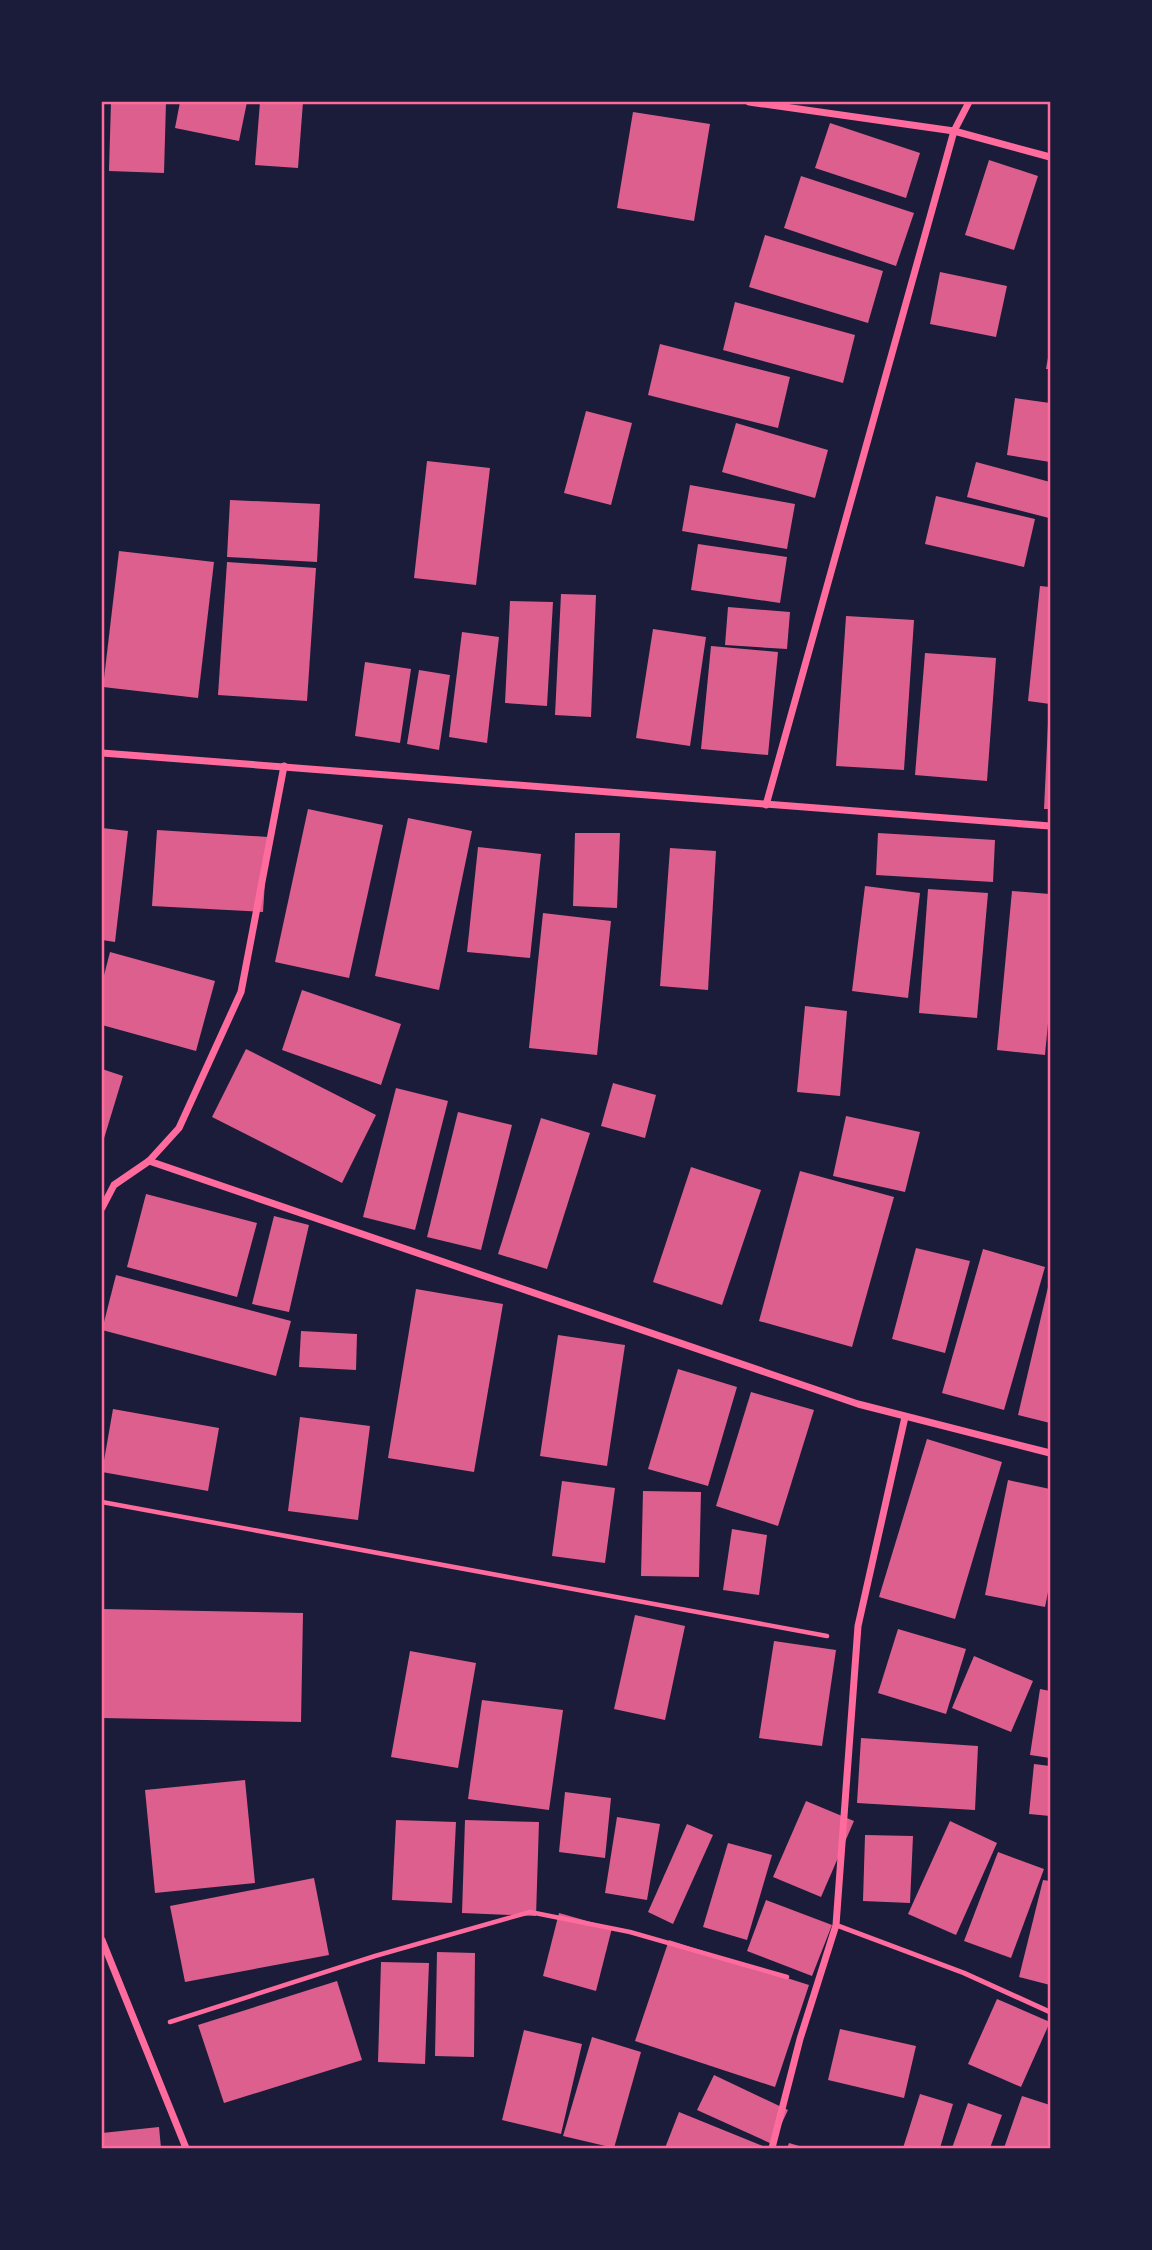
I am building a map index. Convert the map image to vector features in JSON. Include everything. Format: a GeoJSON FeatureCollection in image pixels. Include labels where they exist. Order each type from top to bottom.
{"type":"FeatureCollection","features":[{"type":"Feature","properties":{"kind":"street"},"geometry":{"type":"LineString","coordinates":[[749,102],[954,131],[1051,156]]}},
{"type":"Feature","properties":{"kind":"street"},"geometry":{"type":"LineString","coordinates":[[766,805],[954,131],[968,102]]}},
{"type":"Feature","properties":{"kind":"street"},"geometry":{"type":"LineString","coordinates":[[102,753],[1051,826]]}},
{"type":"Feature","properties":{"kind":"street"},"geometry":{"type":"LineString","coordinates":[[102,1208],[114,1185],[149,1161],[179,1128],[241,992],[284,766]]}},
{"type":"Feature","properties":{"kind":"street"},"geometry":{"type":"LineString","coordinates":[[149,1161],[858,1404],[1051,1454]]}},
{"type":"Feature","properties":{"kind":"street"},"geometry":{"type":"LineString","coordinates":[[772,2148],[800,2039],[836,1926],[858,1626],[905,1416]]}},
{"type":"Feature","properties":{"kind":"street"},"geometry":{"type":"LineString","coordinates":[[102,1940],[186,2148]]}},
{"type":"Feature","properties":{"kind":"lane"},"geometry":{"type":"LineString","coordinates":[[836,1926],[964,1973],[1051,2012]]}},
{"type":"Feature","properties":{"kind":"path"},"geometry":{"type":"LineString","coordinates":[[102,1502],[857,1642]]}},
{"type":"Feature","properties":{"kind":"path"},"geometry":{"type":"LineString","coordinates":[[139,2032],[376,1956],[530,1912],[630,1932],[817,1986]]}},
{"type":"Feature","properties":{"kind":"building"},"geometry":{"type":"Polygon","coordinates":[[[111,102],[166,102],[164,173],[109,171],[111,102]]]}},
{"type":"Feature","properties":{"kind":"building"},"geometry":{"type":"Polygon","coordinates":[[[180,102],[247,102],[239,141],[175,128],[180,102]]]}},
{"type":"Feature","properties":{"kind":"building"},"geometry":{"type":"Polygon","coordinates":[[[260,102],[303,102],[298,168],[255,165],[260,102]]]}},
{"type":"Feature","properties":{"kind":"building"},"geometry":{"type":"Polygon","coordinates":[[[633,112],[710,124],[694,221],[617,208],[633,112]]]}},
{"type":"Feature","properties":{"kind":"building"},"geometry":{"type":"Polygon","coordinates":[[[830,123],[920,153],[906,198],[815,168],[830,123]]]}},
{"type":"Feature","properties":{"kind":"building"},"geometry":{"type":"Polygon","coordinates":[[[989,160],[1038,176],[1014,250],[965,235],[989,160]]]}},
{"type":"Feature","properties":{"kind":"building"},"geometry":{"type":"Polygon","coordinates":[[[801,176],[914,213],[896,266],[784,228],[801,176]]]}},
{"type":"Feature","properties":{"kind":"building"},"geometry":{"type":"Polygon","coordinates":[[[765,235],[883,271],[868,323],[749,287],[765,235]]]}},
{"type":"Feature","properties":{"kind":"building"},"geometry":{"type":"Polygon","coordinates":[[[940,272],[1007,286],[996,337],[930,324],[940,272]]]}},
{"type":"Feature","properties":{"kind":"building"},"geometry":{"type":"Polygon","coordinates":[[[735,302],[855,335],[843,383],[723,350],[735,302]]]}},
{"type":"Feature","properties":{"kind":"building"},"geometry":{"type":"Polygon","coordinates":[[[660,344],[790,377],[778,428],[648,395],[660,344]]]}},
{"type":"Feature","properties":{"kind":"building"},"geometry":{"type":"Polygon","coordinates":[[[1049,352],[1050,369],[1046,369],[1049,352]]]}},
{"type":"Feature","properties":{"kind":"building"},"geometry":{"type":"Polygon","coordinates":[[[1015,398],[1050,403],[1050,462],[1007,455],[1015,398]]]}},
{"type":"Feature","properties":{"kind":"building"},"geometry":{"type":"Polygon","coordinates":[[[586,411],[632,423],[611,505],[564,493],[586,411]]]}},
{"type":"Feature","properties":{"kind":"building"},"geometry":{"type":"Polygon","coordinates":[[[736,423],[828,450],[815,498],[722,472],[736,423]]]}},
{"type":"Feature","properties":{"kind":"building"},"geometry":{"type":"Polygon","coordinates":[[[427,461],[490,468],[476,585],[414,578],[427,461]]]}},
{"type":"Feature","properties":{"kind":"building"},"geometry":{"type":"Polygon","coordinates":[[[976,462],[1050,482],[1049,518],[967,497],[976,462]]]}},
{"type":"Feature","properties":{"kind":"building"},"geometry":{"type":"Polygon","coordinates":[[[690,485],[795,504],[787,549],[682,531],[690,485]]]}},
{"type":"Feature","properties":{"kind":"building"},"geometry":{"type":"Polygon","coordinates":[[[936,496],[1035,519],[1024,567],[925,544],[936,496]]]}},
{"type":"Feature","properties":{"kind":"building"},"geometry":{"type":"Polygon","coordinates":[[[230,500],[320,504],[317,562],[227,557],[230,500]]]}},
{"type":"Feature","properties":{"kind":"building"},"geometry":{"type":"Polygon","coordinates":[[[698,544],[787,557],[780,603],[691,590],[698,544]]]}},
{"type":"Feature","properties":{"kind":"building"},"geometry":{"type":"Polygon","coordinates":[[[119,551],[214,562],[198,698],[103,687],[119,551]]]}},
{"type":"Feature","properties":{"kind":"building"},"geometry":{"type":"Polygon","coordinates":[[[227,562],[316,568],[307,701],[218,695],[227,562]]]}},
{"type":"Feature","properties":{"kind":"building"},"geometry":{"type":"Polygon","coordinates":[[[1040,586],[1050,587],[1050,704],[1028,701],[1040,586]]]}},
{"type":"Feature","properties":{"kind":"building"},"geometry":{"type":"Polygon","coordinates":[[[561,594],[596,595],[591,717],[555,715],[561,594]]]}},
{"type":"Feature","properties":{"kind":"building"},"geometry":{"type":"Polygon","coordinates":[[[510,601],[553,602],[547,706],[505,703],[510,601]]]}},
{"type":"Feature","properties":{"kind":"building"},"geometry":{"type":"Polygon","coordinates":[[[728,607],[790,612],[787,649],[725,645],[728,607]]]}},
{"type":"Feature","properties":{"kind":"building"},"geometry":{"type":"Polygon","coordinates":[[[846,616],[914,620],[904,770],[836,766],[846,616]]]}},
{"type":"Feature","properties":{"kind":"building"},"geometry":{"type":"Polygon","coordinates":[[[653,629],[706,637],[690,746],[636,738],[653,629]]]}},
{"type":"Feature","properties":{"kind":"building"},"geometry":{"type":"Polygon","coordinates":[[[462,632],[499,637],[487,743],[449,737],[462,632]]]}},
{"type":"Feature","properties":{"kind":"building"},"geometry":{"type":"Polygon","coordinates":[[[711,646],[778,652],[768,755],[701,749],[711,646]]]}},
{"type":"Feature","properties":{"kind":"building"},"geometry":{"type":"Polygon","coordinates":[[[925,653],[996,658],[987,781],[915,775],[925,653]]]}},
{"type":"Feature","properties":{"kind":"building"},"geometry":{"type":"Polygon","coordinates":[[[365,662],[411,669],[400,743],[355,736],[365,662]]]}},
{"type":"Feature","properties":{"kind":"building"},"geometry":{"type":"Polygon","coordinates":[[[419,670],[450,675],[439,750],[407,744],[419,670]]]}},
{"type":"Feature","properties":{"kind":"building"},"geometry":{"type":"Polygon","coordinates":[[[1048,724],[1050,809],[1044,809],[1048,724]]]}},
{"type":"Feature","properties":{"kind":"building"},"geometry":{"type":"Polygon","coordinates":[[[308,809],[383,825],[349,978],[275,962],[308,809]]]}},
{"type":"Feature","properties":{"kind":"building"},"geometry":{"type":"Polygon","coordinates":[[[408,818],[472,831],[439,990],[375,976],[408,818]]]}},
{"type":"Feature","properties":{"kind":"building"},"geometry":{"type":"Polygon","coordinates":[[[102,828],[128,831],[115,942],[102,940],[102,828]]]}},
{"type":"Feature","properties":{"kind":"building"},"geometry":{"type":"Polygon","coordinates":[[[157,830],[268,837],[263,912],[152,906],[157,830]]]}},
{"type":"Feature","properties":{"kind":"building"},"geometry":{"type":"Polygon","coordinates":[[[575,833],[620,833],[617,908],[573,906],[575,833]]]}},
{"type":"Feature","properties":{"kind":"building"},"geometry":{"type":"Polygon","coordinates":[[[878,833],[995,840],[993,882],[876,875],[878,833]]]}},
{"type":"Feature","properties":{"kind":"building"},"geometry":{"type":"Polygon","coordinates":[[[478,847],[541,854],[530,958],[467,952],[478,847]]]}},
{"type":"Feature","properties":{"kind":"building"},"geometry":{"type":"Polygon","coordinates":[[[670,848],[716,851],[708,990],[660,986],[670,848]]]}},
{"type":"Feature","properties":{"kind":"building"},"geometry":{"type":"Polygon","coordinates":[[[865,886],[920,893],[908,998],[852,991],[865,886]]]}},
{"type":"Feature","properties":{"kind":"building"},"geometry":{"type":"Polygon","coordinates":[[[928,889],[988,893],[977,1018],[919,1013],[928,889]]]}},
{"type":"Feature","properties":{"kind":"building"},"geometry":{"type":"Polygon","coordinates":[[[1012,891],[1050,894],[1050,1002],[1045,1055],[997,1050],[1012,891]]]}},
{"type":"Feature","properties":{"kind":"building"},"geometry":{"type":"Polygon","coordinates":[[[543,913],[611,921],[597,1055],[529,1048],[543,913]]]}},
{"type":"Feature","properties":{"kind":"building"},"geometry":{"type":"Polygon","coordinates":[[[110,952],[215,981],[196,1051],[102,1025],[102,983],[110,952]]]}},
{"type":"Feature","properties":{"kind":"building"},"geometry":{"type":"Polygon","coordinates":[[[302,990],[401,1024],[381,1085],[282,1050],[302,990]]]}},
{"type":"Feature","properties":{"kind":"building"},"geometry":{"type":"Polygon","coordinates":[[[805,1006],[847,1011],[840,1096],[797,1092],[805,1006]]]}},
{"type":"Feature","properties":{"kind":"building"},"geometry":{"type":"Polygon","coordinates":[[[246,1049],[376,1115],[342,1183],[212,1117],[246,1049]]]}},
{"type":"Feature","properties":{"kind":"building"},"geometry":{"type":"Polygon","coordinates":[[[102,1069],[123,1076],[102,1145],[102,1069]]]}},
{"type":"Feature","properties":{"kind":"building"},"geometry":{"type":"Polygon","coordinates":[[[613,1083],[656,1095],[645,1138],[601,1126],[613,1083]]]}},
{"type":"Feature","properties":{"kind":"building"},"geometry":{"type":"Polygon","coordinates":[[[396,1088],[448,1101],[415,1230],[363,1217],[396,1088]]]}},
{"type":"Feature","properties":{"kind":"building"},"geometry":{"type":"Polygon","coordinates":[[[458,1112],[512,1125],[481,1250],[427,1237],[458,1112]]]}},
{"type":"Feature","properties":{"kind":"building"},"geometry":{"type":"Polygon","coordinates":[[[846,1116],[920,1132],[905,1192],[833,1176],[846,1116]]]}},
{"type":"Feature","properties":{"kind":"building"},"geometry":{"type":"Polygon","coordinates":[[[541,1118],[590,1133],[547,1269],[498,1254],[541,1118]]]}},
{"type":"Feature","properties":{"kind":"building"},"geometry":{"type":"Polygon","coordinates":[[[691,1167],[761,1190],[722,1305],[653,1282],[691,1167]]]}},
{"type":"Feature","properties":{"kind":"building"},"geometry":{"type":"Polygon","coordinates":[[[800,1171],[894,1197],[852,1347],[759,1321],[800,1171]]]}},
{"type":"Feature","properties":{"kind":"building"},"geometry":{"type":"Polygon","coordinates":[[[146,1194],[257,1223],[237,1297],[127,1267],[146,1194]]]}},
{"type":"Feature","properties":{"kind":"building"},"geometry":{"type":"Polygon","coordinates":[[[274,1216],[309,1225],[289,1312],[252,1304],[274,1216]]]}},
{"type":"Feature","properties":{"kind":"building"},"geometry":{"type":"Polygon","coordinates":[[[916,1248],[970,1261],[945,1353],[892,1339],[916,1248]]]}},
{"type":"Feature","properties":{"kind":"building"},"geometry":{"type":"Polygon","coordinates":[[[983,1249],[1045,1267],[1004,1410],[942,1393],[983,1249]]]}},
{"type":"Feature","properties":{"kind":"building"},"geometry":{"type":"Polygon","coordinates":[[[116,1275],[291,1321],[276,1376],[102,1330],[116,1275]]]}},
{"type":"Feature","properties":{"kind":"building"},"geometry":{"type":"Polygon","coordinates":[[[1050,1283],[1050,1423],[1018,1415],[1050,1283]]]}},
{"type":"Feature","properties":{"kind":"building"},"geometry":{"type":"Polygon","coordinates":[[[416,1289],[503,1304],[474,1472],[388,1458],[416,1289]]]}},
{"type":"Feature","properties":{"kind":"building"},"geometry":{"type":"Polygon","coordinates":[[[301,1331],[357,1334],[356,1370],[299,1367],[301,1331]]]}},
{"type":"Feature","properties":{"kind":"building"},"geometry":{"type":"Polygon","coordinates":[[[558,1335],[625,1345],[607,1466],[540,1456],[558,1335]]]}},
{"type":"Feature","properties":{"kind":"building"},"geometry":{"type":"Polygon","coordinates":[[[678,1369],[737,1387],[708,1486],[648,1469],[678,1369]]]}},
{"type":"Feature","properties":{"kind":"building"},"geometry":{"type":"Polygon","coordinates":[[[751,1392],[814,1410],[778,1526],[716,1506],[751,1392]]]}},
{"type":"Feature","properties":{"kind":"building"},"geometry":{"type":"Polygon","coordinates":[[[113,1409],[219,1428],[208,1491],[102,1472],[113,1409]]]}},
{"type":"Feature","properties":{"kind":"building"},"geometry":{"type":"Polygon","coordinates":[[[300,1417],[370,1426],[358,1520],[288,1511],[300,1417]]]}},
{"type":"Feature","properties":{"kind":"building"},"geometry":{"type":"Polygon","coordinates":[[[927,1439],[1002,1462],[955,1619],[879,1597],[927,1439]]]}},
{"type":"Feature","properties":{"kind":"building"},"geometry":{"type":"Polygon","coordinates":[[[1008,1480],[1050,1489],[1050,1582],[1045,1607],[985,1595],[1008,1480]]]}},
{"type":"Feature","properties":{"kind":"building"},"geometry":{"type":"Polygon","coordinates":[[[562,1481],[615,1488],[605,1563],[552,1556],[562,1481]]]}},
{"type":"Feature","properties":{"kind":"building"},"geometry":{"type":"Polygon","coordinates":[[[643,1491],[701,1492],[699,1577],[641,1576],[643,1491]]]}},
{"type":"Feature","properties":{"kind":"building"},"geometry":{"type":"Polygon","coordinates":[[[732,1529],[767,1535],[759,1595],[723,1590],[732,1529]]]}},
{"type":"Feature","properties":{"kind":"building"},"geometry":{"type":"Polygon","coordinates":[[[102,1609],[303,1613],[301,1722],[102,1718],[102,1609]]]}},
{"type":"Feature","properties":{"kind":"building"},"geometry":{"type":"Polygon","coordinates":[[[635,1615],[685,1626],[665,1720],[614,1709],[635,1615]]]}},
{"type":"Feature","properties":{"kind":"building"},"geometry":{"type":"Polygon","coordinates":[[[898,1629],[966,1649],[946,1714],[878,1693],[898,1629]]]}},
{"type":"Feature","properties":{"kind":"building"},"geometry":{"type":"Polygon","coordinates":[[[774,1641],[836,1650],[822,1746],[759,1738],[774,1641]]]}},
{"type":"Feature","properties":{"kind":"building"},"geometry":{"type":"Polygon","coordinates":[[[410,1651],[476,1663],[458,1768],[391,1757],[410,1651]]]}},
{"type":"Feature","properties":{"kind":"building"},"geometry":{"type":"Polygon","coordinates":[[[974,1656],[1033,1681],[1011,1732],[952,1708],[974,1656]]]}},
{"type":"Feature","properties":{"kind":"building"},"geometry":{"type":"Polygon","coordinates":[[[1040,1689],[1050,1691],[1050,1758],[1030,1755],[1040,1689]]]}},
{"type":"Feature","properties":{"kind":"building"},"geometry":{"type":"Polygon","coordinates":[[[482,1700],[563,1710],[549,1810],[468,1799],[482,1700]]]}},
{"type":"Feature","properties":{"kind":"building"},"geometry":{"type":"Polygon","coordinates":[[[861,1738],[978,1746],[975,1810],[857,1803],[861,1738]]]}},
{"type":"Feature","properties":{"kind":"building"},"geometry":{"type":"Polygon","coordinates":[[[1034,1764],[1050,1766],[1050,1816],[1029,1814],[1034,1764]]]}},
{"type":"Feature","properties":{"kind":"building"},"geometry":{"type":"Polygon","coordinates":[[[245,1780],[255,1883],[155,1893],[145,1790],[245,1780]]]}},
{"type":"Feature","properties":{"kind":"building"},"geometry":{"type":"Polygon","coordinates":[[[565,1792],[611,1798],[605,1858],[559,1852],[565,1792]]]}},
{"type":"Feature","properties":{"kind":"building"},"geometry":{"type":"Polygon","coordinates":[[[806,1801],[854,1821],[821,1897],[773,1877],[806,1801]]]}},
{"type":"Feature","properties":{"kind":"building"},"geometry":{"type":"Polygon","coordinates":[[[617,1817],[660,1824],[647,1900],[605,1893],[617,1817]]]}},
{"type":"Feature","properties":{"kind":"building"},"geometry":{"type":"Polygon","coordinates":[[[396,1820],[456,1822],[452,1903],[392,1900],[396,1820]]]}},
{"type":"Feature","properties":{"kind":"building"},"geometry":{"type":"Polygon","coordinates":[[[465,1820],[539,1822],[536,1916],[462,1913],[465,1820]]]}},
{"type":"Feature","properties":{"kind":"building"},"geometry":{"type":"Polygon","coordinates":[[[950,1821],[997,1843],[956,1935],[908,1914],[950,1821]]]}},
{"type":"Feature","properties":{"kind":"building"},"geometry":{"type":"Polygon","coordinates":[[[687,1824],[713,1835],[673,1924],[648,1912],[687,1824]]]}},
{"type":"Feature","properties":{"kind":"building"},"geometry":{"type":"Polygon","coordinates":[[[865,1835],[913,1836],[910,1903],[863,1901],[865,1835]]]}},
{"type":"Feature","properties":{"kind":"building"},"geometry":{"type":"Polygon","coordinates":[[[728,1843],[772,1855],[747,1940],[703,1927],[728,1843]]]}},
{"type":"Feature","properties":{"kind":"building"},"geometry":{"type":"Polygon","coordinates":[[[998,1852],[1044,1869],[1011,1958],[964,1941],[998,1852]]]}},
{"type":"Feature","properties":{"kind":"building"},"geometry":{"type":"Polygon","coordinates":[[[314,1878],[329,1955],[185,1982],[170,1906],[314,1878]]]}},
{"type":"Feature","properties":{"kind":"building"},"geometry":{"type":"Polygon","coordinates":[[[1043,1880],[1050,1881],[1050,1985],[1019,1977],[1043,1880]]]}},
{"type":"Feature","properties":{"kind":"building"},"geometry":{"type":"Polygon","coordinates":[[[766,1900],[832,1925],[812,1976],[747,1951],[766,1900]]]}},
{"type":"Feature","properties":{"kind":"building"},"geometry":{"type":"Polygon","coordinates":[[[559,1913],[612,1928],[596,1991],[543,1976],[559,1913]]]}},
{"type":"Feature","properties":{"kind":"building"},"geometry":{"type":"Polygon","coordinates":[[[669,1940],[809,1985],[775,2087],[635,2041],[669,1940]]]}},
{"type":"Feature","properties":{"kind":"building"},"geometry":{"type":"Polygon","coordinates":[[[437,1952],[475,1953],[474,2057],[435,2056],[437,1952]]]}},
{"type":"Feature","properties":{"kind":"building"},"geometry":{"type":"Polygon","coordinates":[[[381,1962],[429,1963],[425,2064],[378,2062],[381,1962]]]}},
{"type":"Feature","properties":{"kind":"building"},"geometry":{"type":"Polygon","coordinates":[[[337,1981],[362,2060],[224,2103],[198,2025],[337,1981]]]}},
{"type":"Feature","properties":{"kind":"building"},"geometry":{"type":"Polygon","coordinates":[[[997,1999],[1050,2022],[1021,2087],[968,2064],[997,1999]]]}},
{"type":"Feature","properties":{"kind":"building"},"geometry":{"type":"Polygon","coordinates":[[[840,2029],[916,2046],[904,2098],[828,2080],[840,2029]]]}},
{"type":"Feature","properties":{"kind":"building"},"geometry":{"type":"Polygon","coordinates":[[[524,2030],[582,2044],[561,2134],[502,2120],[524,2030]]]}},
{"type":"Feature","properties":{"kind":"building"},"geometry":{"type":"Polygon","coordinates":[[[592,2037],[641,2052],[614,2148],[563,2136],[592,2037]]]}},
{"type":"Feature","properties":{"kind":"building"},"geometry":{"type":"Polygon","coordinates":[[[714,2075],[788,2110],[772,2144],[697,2110],[714,2075]]]}},
{"type":"Feature","properties":{"kind":"building"},"geometry":{"type":"Polygon","coordinates":[[[920,2094],[953,2104],[940,2148],[903,2148],[920,2094]]]}},
{"type":"Feature","properties":{"kind":"building"},"geometry":{"type":"Polygon","coordinates":[[[1022,2096],[1050,2105],[1050,2148],[1004,2148],[1022,2096]]]}},
{"type":"Feature","properties":{"kind":"building"},"geometry":{"type":"Polygon","coordinates":[[[968,2103],[1002,2115],[990,2148],[952,2148],[968,2103]]]}},
{"type":"Feature","properties":{"kind":"building"},"geometry":{"type":"Polygon","coordinates":[[[679,2112],[768,2148],[665,2148],[679,2112]]]}},
{"type":"Feature","properties":{"kind":"building"},"geometry":{"type":"Polygon","coordinates":[[[159,2127],[161,2148],[102,2148],[102,2133],[159,2127]]]}},
{"type":"Feature","properties":{"kind":"building"},"geometry":{"type":"Polygon","coordinates":[[[789,2143],[806,2148],[787,2148],[789,2143]]]}}]}
